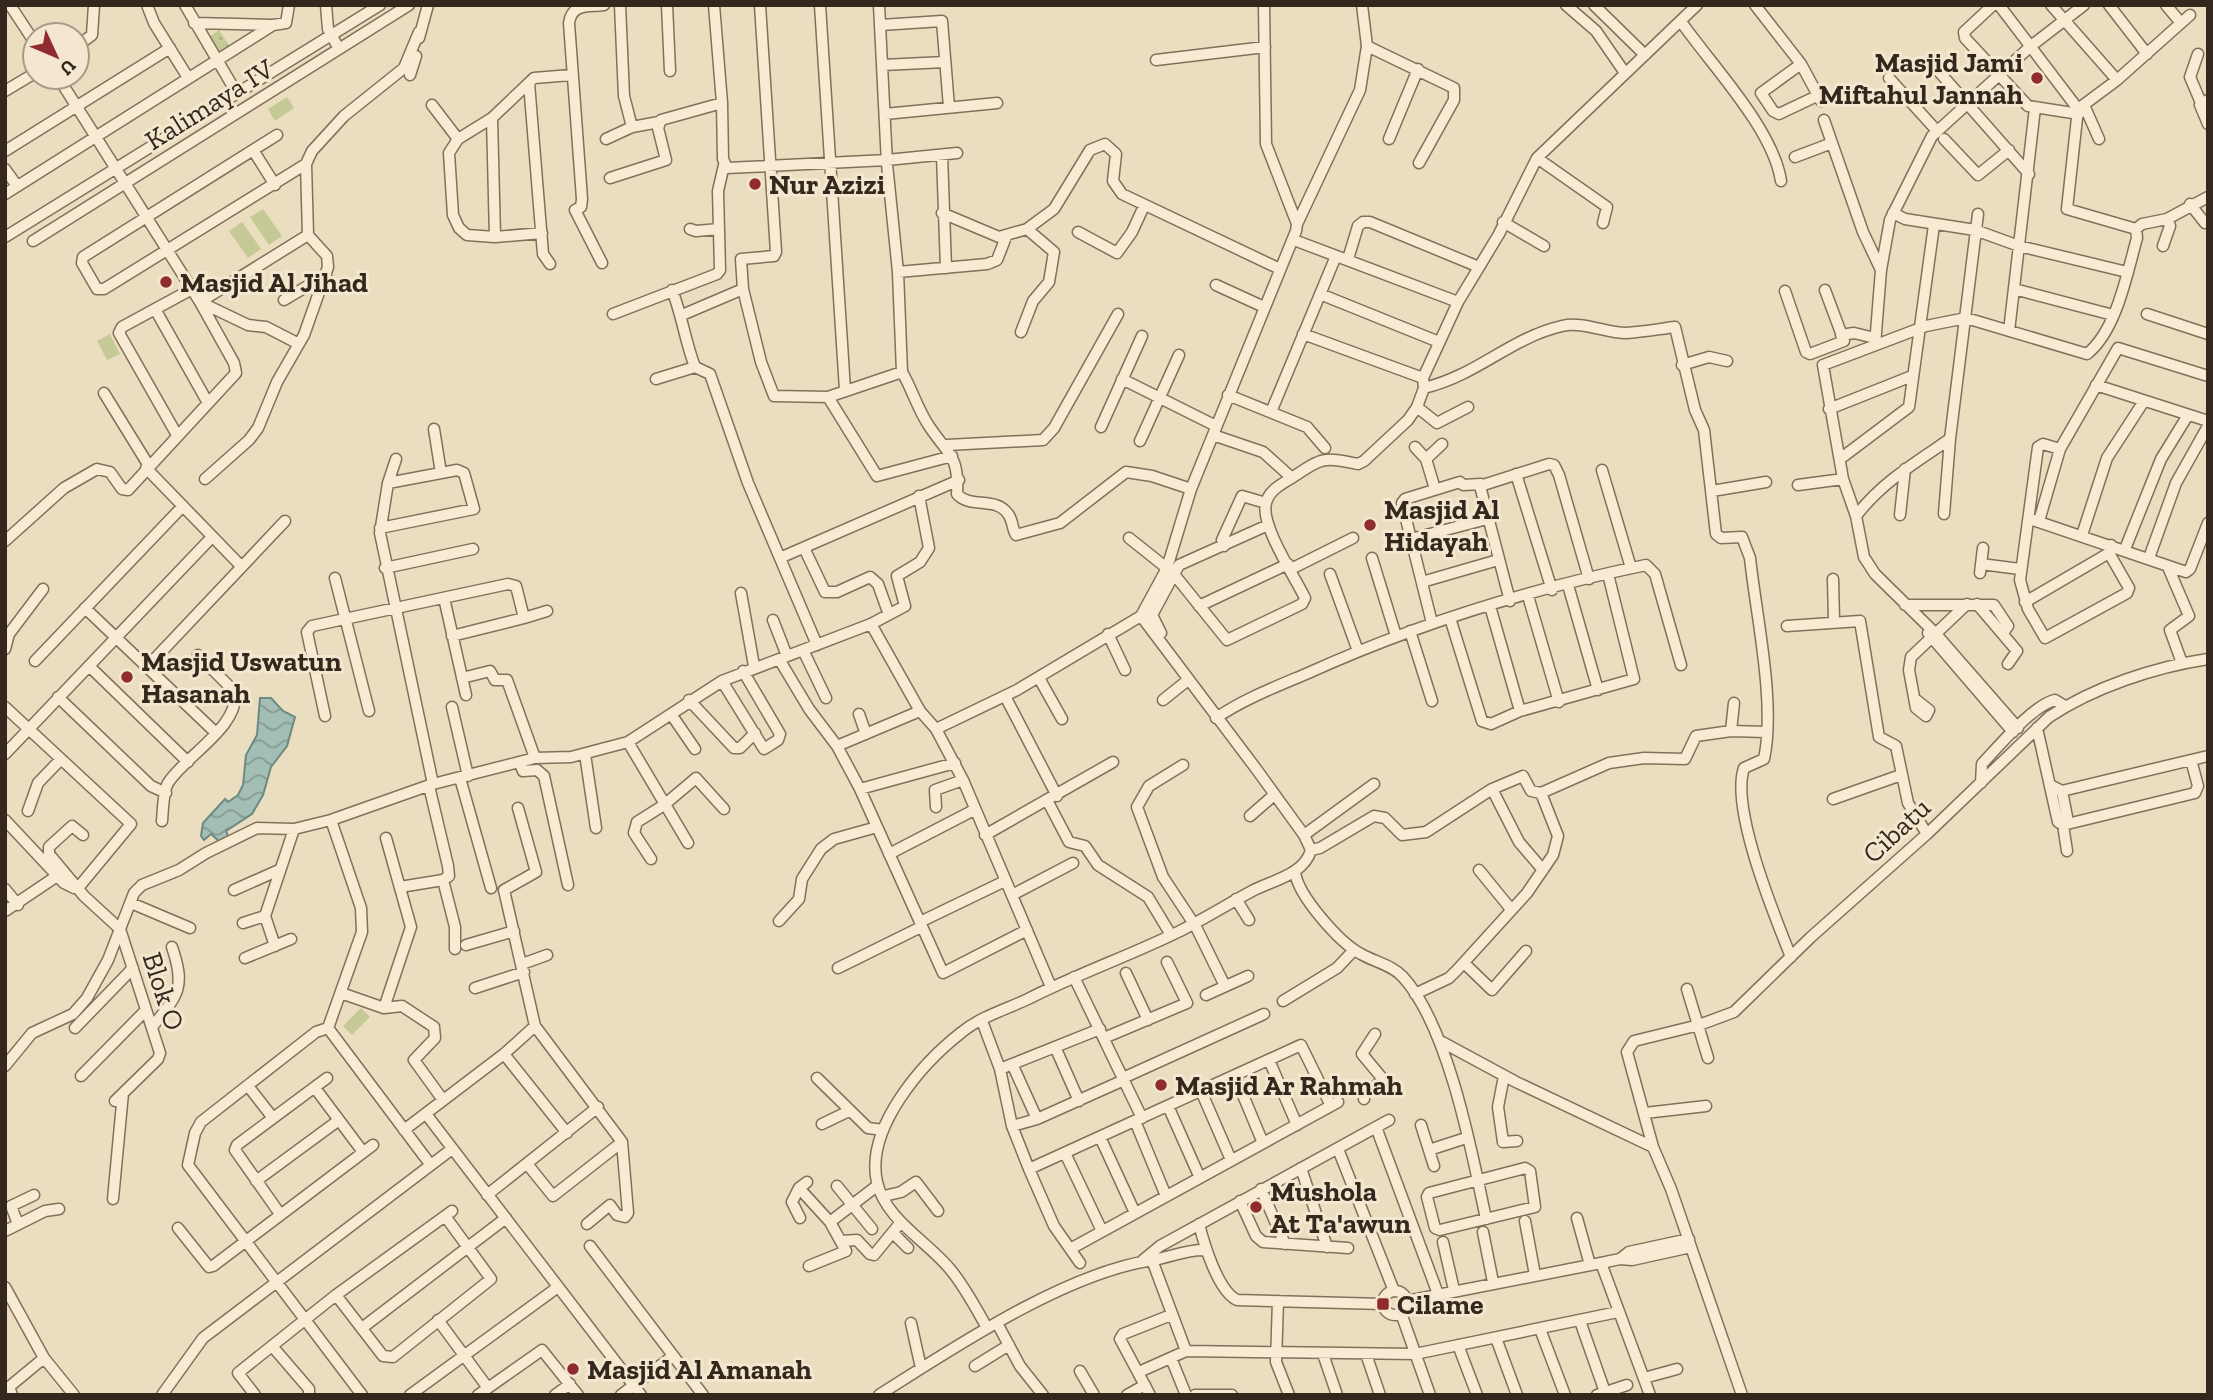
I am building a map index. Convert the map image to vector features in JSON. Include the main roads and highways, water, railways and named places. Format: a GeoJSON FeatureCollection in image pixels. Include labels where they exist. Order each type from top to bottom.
{"type":"FeatureCollection","features":[{"type":"Feature","properties":{"kind":"water"},"geometry":{"type":"Polygon","coordinates":[[[260,698],[271,698],[283,711],[295,717],[287,746],[271,767],[263,795],[252,814],[226,831],[228,836],[221,843],[211,834],[204,840],[201,836],[203,823],[225,799],[228,802],[238,795],[243,785],[246,755],[257,735],[260,698]]]}},
{"type":"Feature","properties":{"kind":"place","name":"Masjid Jami Miftahul Jannah"},"geometry":{"type":"Point","coordinates":[2037,78]}},
{"type":"Feature","properties":{"kind":"place","name":"Nur Azizi"},"geometry":{"type":"Point","coordinates":[755,184]}},
{"type":"Feature","properties":{"kind":"place","name":"Masjid Al Jihad"},"geometry":{"type":"Point","coordinates":[166,282]}},
{"type":"Feature","properties":{"kind":"place","name":"Masjid Al Hidayah"},"geometry":{"type":"Point","coordinates":[1370,525]}},
{"type":"Feature","properties":{"kind":"place","name":"Masjid Uswatun Hasanah"},"geometry":{"type":"Point","coordinates":[127,677]}},
{"type":"Feature","properties":{"kind":"place","name":"Masjid Ar Rahmah"},"geometry":{"type":"Point","coordinates":[1161,1085]}},
{"type":"Feature","properties":{"kind":"place","name":"Mushola At Ta'awun"},"geometry":{"type":"Point","coordinates":[1256,1207]}},
{"type":"Feature","properties":{"kind":"place","name":"Cilame"},"geometry":{"type":"Point","coordinates":[1383,1304]}},
{"type":"Feature","properties":{"kind":"place","name":"Masjid Al Amanah"},"geometry":{"type":"Point","coordinates":[573,1369]}}]}
